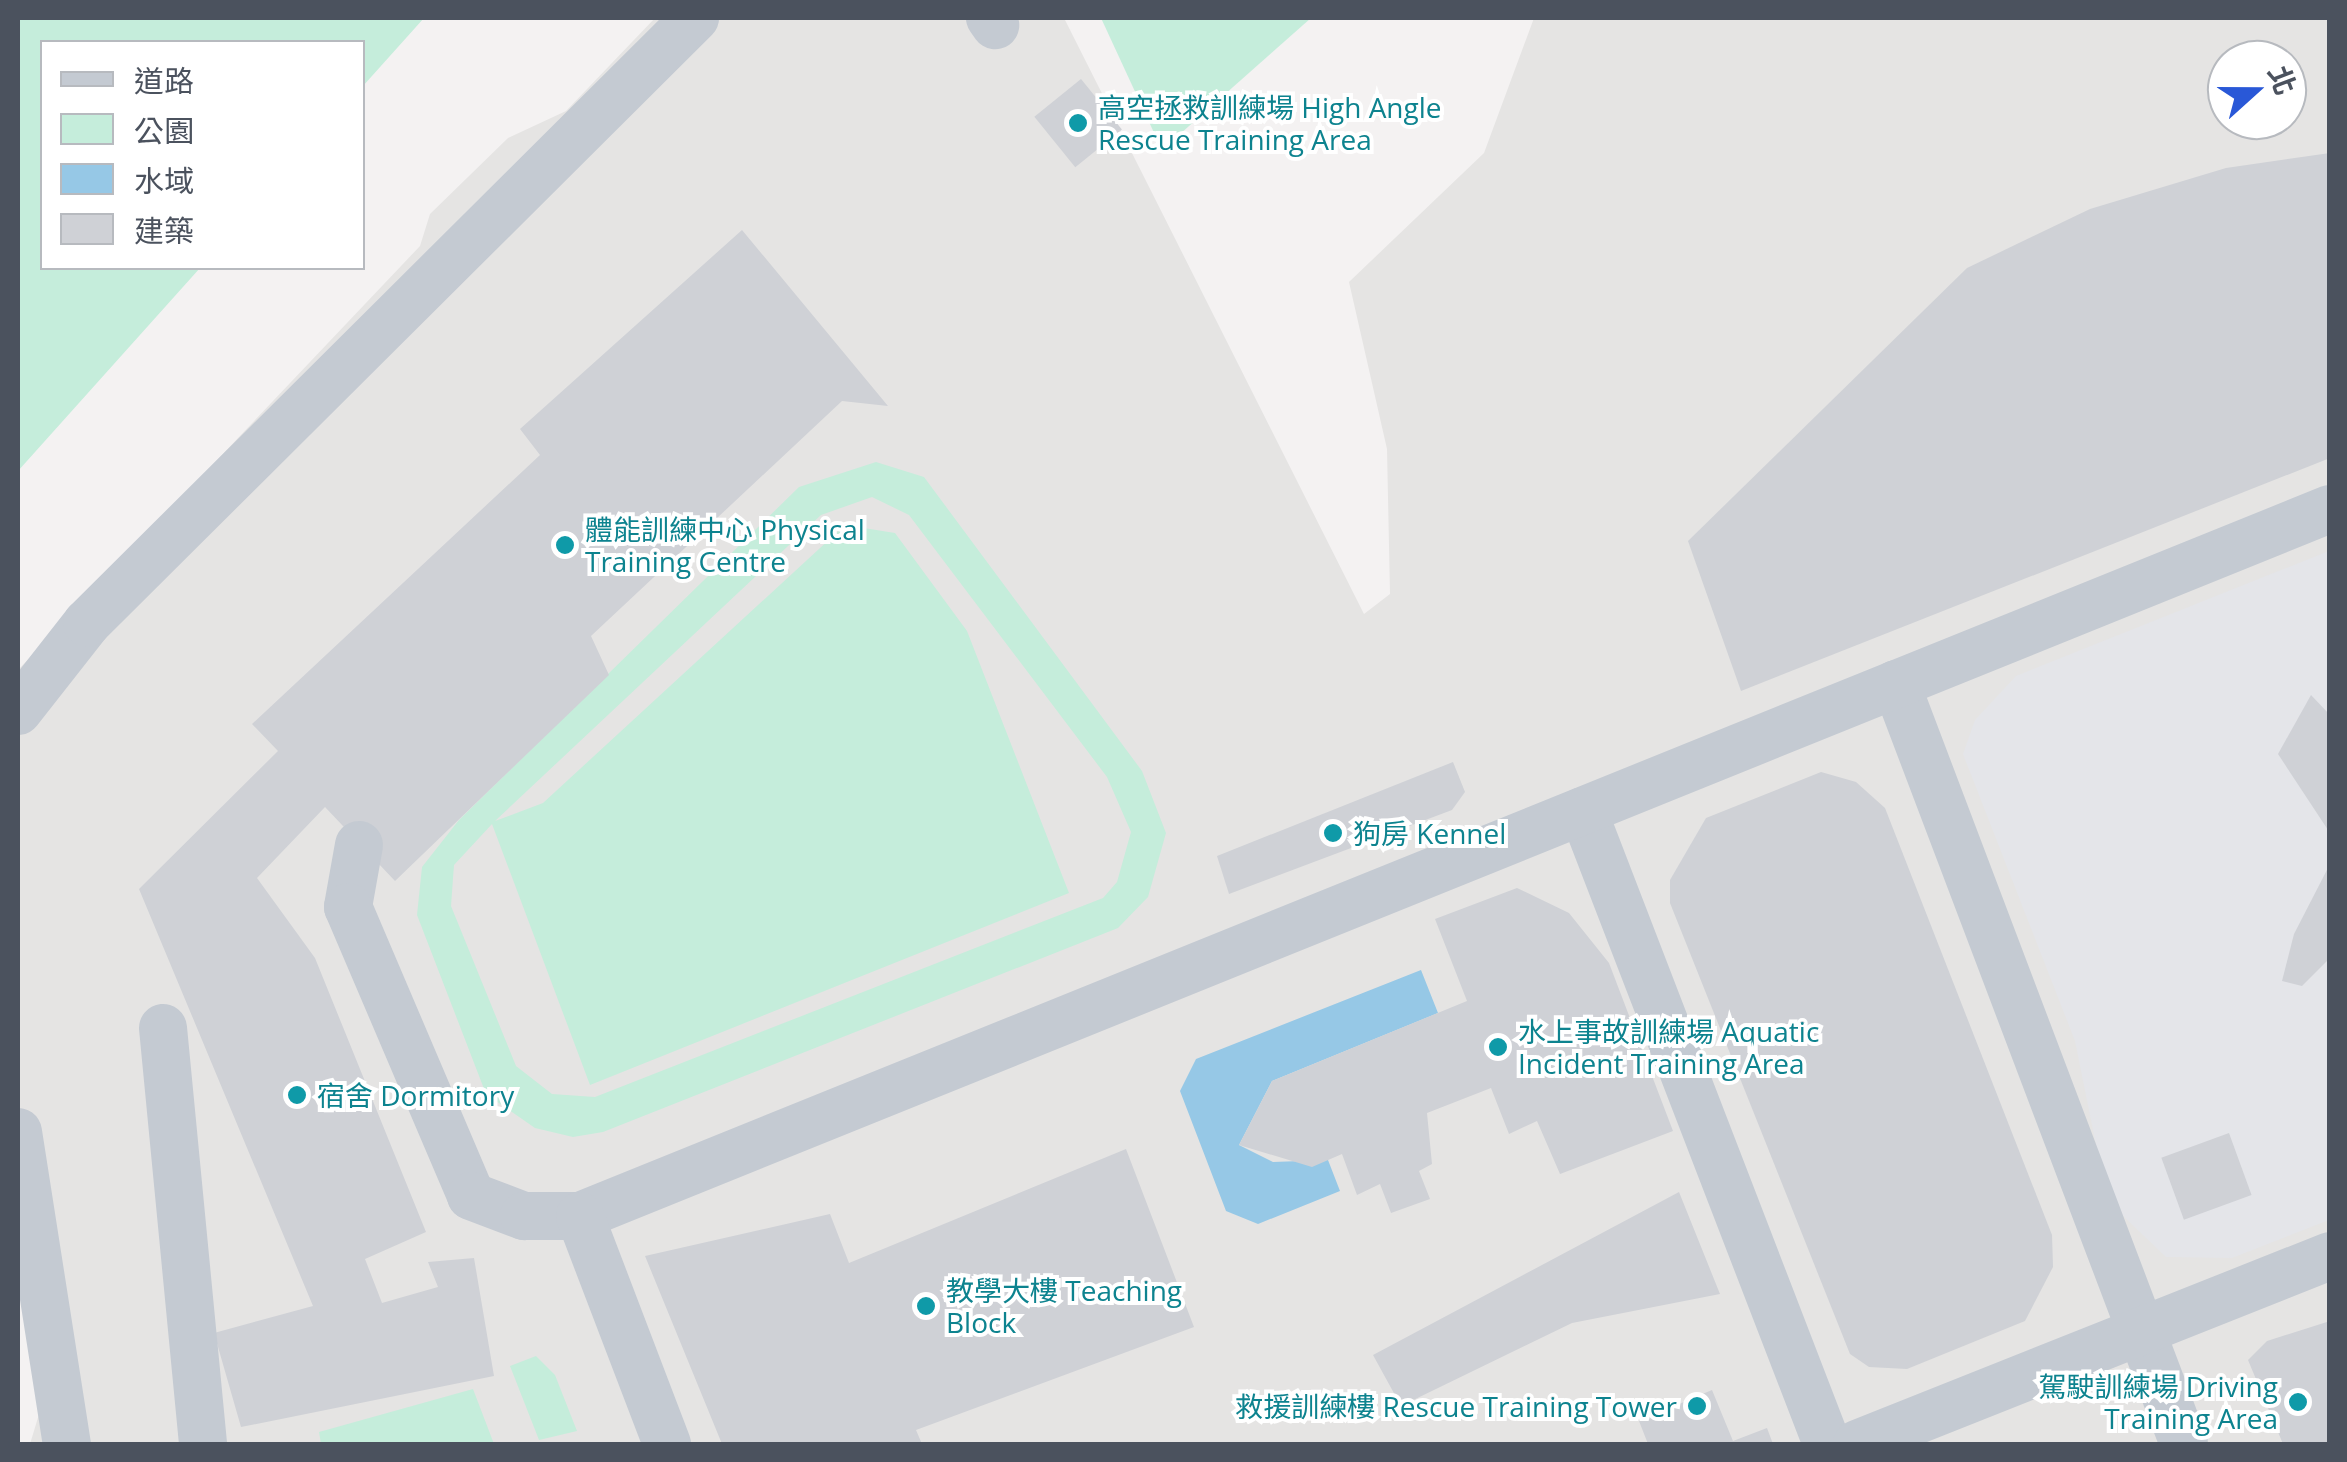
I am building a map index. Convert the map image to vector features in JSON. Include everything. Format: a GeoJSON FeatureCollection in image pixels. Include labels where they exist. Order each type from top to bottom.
{"type":"FeatureCollection","features":[{"type":"Feature","properties":{"kind":"lane"},"geometry":{"type":"LineString","coordinates":[[18,711],[88,623],[695,18]]}},
{"type":"Feature","properties":{"kind":"lane"},"geometry":{"type":"LineString","coordinates":[[359,845],[348,907],[471,1196],[524,1216],[580,1216],[2330,509]]}},
{"type":"Feature","properties":{"kind":"lane"},"geometry":{"type":"LineString","coordinates":[[1896,684],[2184,1444]]}},
{"type":"Feature","properties":{"kind":"lane"},"geometry":{"type":"LineString","coordinates":[[1584,811],[1827,1444]]}},
{"type":"Feature","properties":{"kind":"lane"},"geometry":{"type":"LineString","coordinates":[[163,1028],[202,1444]]}},
{"type":"Feature","properties":{"kind":"lane"},"geometry":{"type":"LineString","coordinates":[[18,1132],[67,1444]]}},
{"type":"Feature","properties":{"kind":"lane"},"geometry":{"type":"LineString","coordinates":[[580,1216],[667,1444]]}},
{"type":"Feature","properties":{"kind":"lane"},"geometry":{"type":"LineString","coordinates":[[1857,1444],[2330,1256]]}},
{"type":"Feature","properties":{"kind":"shaded area"},"geometry":{"type":"Polygon","coordinates":[[[655,18],[1064,18],[1364,614],[1390,594],[1387,449],[1349,282],[1484,153],[1534,18],[2329,18],[2329,1444],[30,1444],[43,1401],[18,1237],[18,670],[420,246],[430,214],[508,138],[566,111],[655,18]]]}},
{"type":"Feature","properties":{"kind":"shaded area"},"geometry":{"type":"Polygon","coordinates":[[[2329,551],[2329,1220],[2232,1258],[2166,1257],[2120,1213],[2098,1155],[2075,1041],[1963,754],[1975,720],[2016,676],[2329,551]]]}},
{"type":"Feature","properties":{"kind":"green space"},"geometry":{"type":"Polygon","coordinates":[[[18,18],[424,18],[365,84],[365,40],[40,40],[40,270],[198,270],[18,471],[18,18]]]}},
{"type":"Feature","properties":{"kind":"green space"},"geometry":{"type":"Polygon","coordinates":[[[1101,18],[1311,18],[1162,150],[1101,18]]]}},
{"type":"Feature","properties":{"kind":"green space"},"geometry":{"type":"Polygon","coordinates":[[[876,462],[924,477],[1142,771],[1166,833],[1148,897],[1118,928],[603,1132],[573,1137],[535,1128],[486,1094],[417,915],[422,867],[459,820],[799,487],[876,462]],[[872,497],[821,515],[495,821],[543,803],[845,525],[895,533],[967,631],[1069,893],[590,1085],[492,824],[454,865],[451,906],[516,1066],[552,1094],[595,1097],[1103,898],[1117,882],[1131,832],[1107,777],[909,515],[872,497]]]}},
{"type":"Feature","properties":{"kind":"green space"},"geometry":{"type":"Polygon","coordinates":[[[536,1356],[555,1375],[577,1431],[539,1440],[510,1366],[536,1356]]]}},
{"type":"Feature","properties":{"kind":"green space"},"geometry":{"type":"Polygon","coordinates":[[[473,1389],[494,1444],[321,1444],[319,1432],[473,1389]]]}},
{"type":"Feature","properties":{"kind":"water"},"geometry":{"type":"Polygon","coordinates":[[[1421,970],[1438,1013],[1272,1081],[1239,1145],[1273,1162],[1328,1160],[1340,1191],[1258,1224],[1226,1211],[1180,1091],[1196,1059],[1421,970]]]}},
{"type":"Feature","properties":{"kind":"building","name":"高空拯救訓練場 High Angle Rescue Training Area"},"geometry":{"type":"Polygon","coordinates":[[[1081,79],[1122,130],[1075,167],[1034,117],[1081,79]]]}},
{"type":"Feature","properties":{"kind":"building"},"geometry":{"type":"Polygon","coordinates":[[[2330,153],[2330,458],[1741,691],[1688,541],[1967,268],[2090,209],[2226,168],[2330,153]]]}},
{"type":"Feature","properties":{"kind":"building"},"geometry":{"type":"Polygon","coordinates":[[[742,230],[888,406],[842,401],[591,636],[609,675],[395,881],[325,807],[257,878],[315,958],[426,1232],[365,1259],[382,1303],[438,1287],[428,1262],[474,1258],[494,1376],[241,1427],[214,1333],[313,1306],[139,889],[278,751],[252,724],[540,455],[520,429],[742,230]]]}},
{"type":"Feature","properties":{"kind":"building"},"geometry":{"type":"Polygon","coordinates":[[[2311,695],[2330,715],[2330,833],[2278,754],[2311,695]]]}},
{"type":"Feature","properties":{"kind":"building","name":"狗房 Kennel"},"geometry":{"type":"Polygon","coordinates":[[[1453,762],[1465,792],[1452,810],[1229,894],[1217,856],[1453,762]]]}},
{"type":"Feature","properties":{"kind":"building"},"geometry":{"type":"Polygon","coordinates":[[[1821,772],[1856,782],[1885,808],[2052,1235],[2053,1267],[2025,1321],[1907,1369],[1869,1367],[1850,1354],[1670,903],[1670,880],[1706,818],[1821,772]]]}},
{"type":"Feature","properties":{"kind":"building"},"geometry":{"type":"Polygon","coordinates":[[[2330,864],[2330,958],[2302,986],[2282,981],[2294,934],[2330,864]]]}},
{"type":"Feature","properties":{"kind":"building","name":"水上事故訓練場 Aquatic Incident Training Area"},"geometry":{"type":"Polygon","coordinates":[[[1517,888],[1569,913],[1609,963],[1673,1131],[1560,1174],[1537,1121],[1509,1134],[1491,1088],[1427,1113],[1432,1164],[1419,1171],[1430,1199],[1391,1213],[1380,1184],[1357,1195],[1342,1154],[1312,1167],[1239,1145],[1272,1081],[1467,1001],[1435,919],[1517,888]]]}},
{"type":"Feature","properties":{"kind":"building"},"geometry":{"type":"Polygon","coordinates":[[[2229,1133],[2252,1195],[2184,1220],[2161,1158],[2229,1133]]]}},
{"type":"Feature","properties":{"kind":"building","name":"教學大樓 Teaching Block"},"geometry":{"type":"Polygon","coordinates":[[[1126,1149],[1194,1327],[916,1430],[922,1444],[722,1444],[645,1256],[830,1214],[849,1263],[1126,1149]]]}},
{"type":"Feature","properties":{"kind":"building"},"geometry":{"type":"Polygon","coordinates":[[[1679,1192],[1720,1294],[1572,1323],[1401,1406],[1373,1355],[1679,1192]]]}},
{"type":"Feature","properties":{"kind":"building","name":"駕駛訓練場 Driving Training Area"},"geometry":{"type":"Polygon","coordinates":[[[2330,1321],[2330,1444],[2283,1444],[2248,1360],[2267,1341],[2330,1321]]]}},
{"type":"Feature","properties":{"kind":"building","name":"救援訓練樓 Rescue Training Tower"},"geometry":{"type":"Polygon","coordinates":[[[1712,1390],[1733,1441],[1767,1428],[1773,1444],[1648,1444],[1639,1421],[1712,1390]]]}},
{"type":"Feature","properties":{"kind":"place","name":"高空拯救訓練場 High Angle Rescue Training Area"},"geometry":{"type":"Point","coordinates":[1078,123]}},
{"type":"Feature","properties":{"kind":"place","name":"體能訓練中心 Physical Training Centre"},"geometry":{"type":"Point","coordinates":[565,545]}},
{"type":"Feature","properties":{"kind":"place","name":"狗房 Kennel"},"geometry":{"type":"Point","coordinates":[1333,833]}},
{"type":"Feature","properties":{"kind":"place","name":"水上事故訓練場 Aquatic Incident Training Area"},"geometry":{"type":"Point","coordinates":[1498,1047]}},
{"type":"Feature","properties":{"kind":"place","name":"宿舍 Dormitory"},"geometry":{"type":"Point","coordinates":[297,1095]}},
{"type":"Feature","properties":{"kind":"place","name":"教學大樓 Teaching Block"},"geometry":{"type":"Point","coordinates":[926,1306]}},
{"type":"Feature","properties":{"kind":"place","name":"駕駛訓練場 Driving Training Area"},"geometry":{"type":"Point","coordinates":[2298,1402]}},
{"type":"Feature","properties":{"kind":"place","name":"救援訓練樓 Rescue Training Tower"},"geometry":{"type":"Point","coordinates":[1697,1406]}}]}
